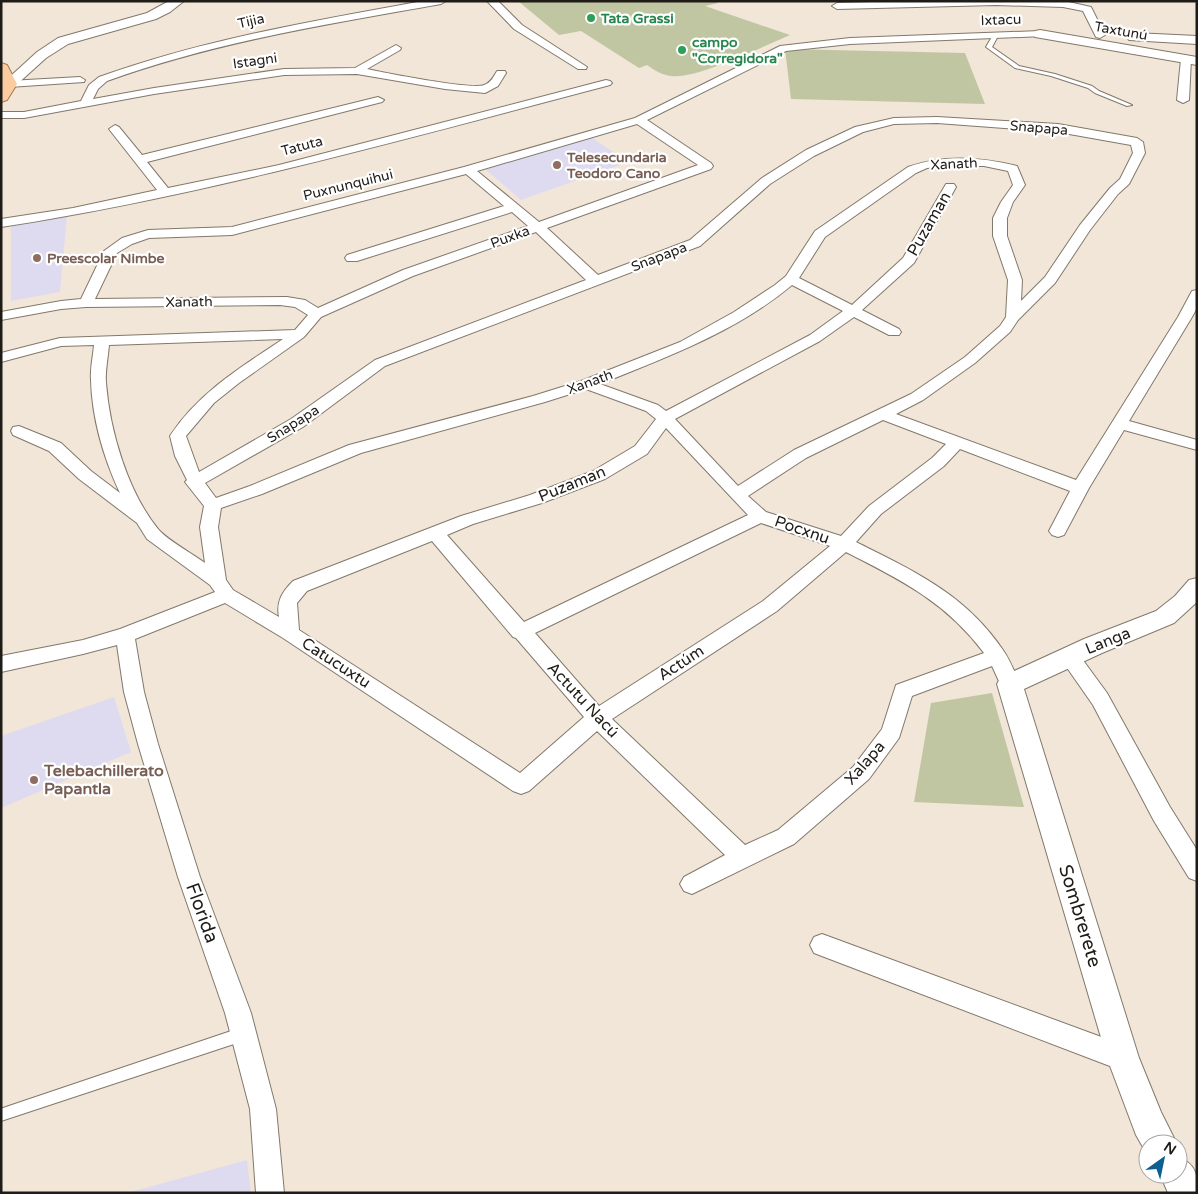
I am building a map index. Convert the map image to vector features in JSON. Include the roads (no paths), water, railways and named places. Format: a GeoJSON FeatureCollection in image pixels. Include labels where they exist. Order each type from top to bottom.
{"type":"FeatureCollection","features":[{"type":"Feature","properties":{"kind":"main road"},"geometry":{"type":"LineString","coordinates":[[1,68],[5,91]]}},
{"type":"Feature","properties":{"kind":"street"},"geometry":{"type":"LineString","coordinates":[[5,91],[63,41],[145,18],[171,7],[178,1]]}},
{"type":"Feature","properties":{"kind":"street","name":"Tijia"},"geometry":{"type":"LineString","coordinates":[[85,104],[94,87],[103,80],[176,54],[270,32],[441,1]]}},
{"type":"Feature","properties":{"kind":"street"},"geometry":{"type":"LineString","coordinates":[[492,1],[518,27],[582,67]]}},
{"type":"Feature","properties":{"kind":"street"},"geometry":{"type":"LineString","coordinates":[[837,6],[996,2],[1063,4],[1087,9],[1100,35]]}},
{"type":"Feature","properties":{"kind":"street","name":"Ixtacu"},"geometry":{"type":"LineString","coordinates":[[807,46],[850,41],[1040,34],[1197,40]]}},
{"type":"Feature","properties":{"kind":"street","name":"Taxtunú"},"geometry":{"type":"LineString","coordinates":[[1040,34],[1192,60]]}},
{"type":"Feature","properties":{"kind":"street"},"geometry":{"type":"LineString","coordinates":[[643,118],[784,48],[807,46]]}},
{"type":"Feature","properties":{"kind":"street"},"geometry":{"type":"LineString","coordinates":[[357,71],[396,48]]}},
{"type":"Feature","properties":{"kind":"street"},"geometry":{"type":"LineString","coordinates":[[1183,100],[1192,60]]}},
{"type":"Feature","properties":{"kind":"street","name":"Istagni"},"geometry":{"type":"LineString","coordinates":[[1,116],[24,115],[154,91],[284,72],[357,71],[445,86],[485,90]]}},
{"type":"Feature","properties":{"kind":"street"},"geometry":{"type":"LineString","coordinates":[[482,115],[490,104],[485,90],[494,84],[501,73]]}},
{"type":"Feature","properties":{"kind":"street"},"geometry":{"type":"LineString","coordinates":[[5,91],[80,80]]}},
{"type":"Feature","properties":{"kind":"street","name":"Tatuta"},"geometry":{"type":"LineString","coordinates":[[1,223],[73,212],[280,168],[606,83]]}},
{"type":"Feature","properties":{"kind":"street"},"geometry":{"type":"LineString","coordinates":[[139,160],[378,100]]}},
{"type":"Feature","properties":{"kind":"street","name":"Puxka"},"geometry":{"type":"LineString","coordinates":[[316,314],[408,273],[707,166],[643,118]]}},
{"type":"Feature","properties":{"kind":"street","name":"Puxnunquihui"},"geometry":{"type":"LineString","coordinates":[[86,303],[110,251],[127,241],[148,234],[232,231],[468,170],[643,118]]}},
{"type":"Feature","properties":{"kind":"street","name":"Snapapa"},"geometry":{"type":"LineString","coordinates":[[194,482],[297,424],[380,363],[695,243],[766,181],[810,153],[858,129],[894,121],[937,120],[1058,128],[1138,142],[1139,153],[1125,182],[1114,190],[1085,228],[1050,280],[1013,317]]}},
{"type":"Feature","properties":{"kind":"street"},"geometry":{"type":"LineString","coordinates":[[115,129],[165,192]]}},
{"type":"Feature","properties":{"kind":"street","name":"Xanath"},"geometry":{"type":"LineString","coordinates":[[212,505],[256,490],[355,449],[539,399],[586,384],[685,345],[739,315],[780,288],[790,279],[820,234],[912,170],[925,165],[946,162],[984,162],[1000,164],[1012,169],[1018,185],[1007,202],[1000,218],[1000,236],[1015,280],[1013,317]]}},
{"type":"Feature","properties":{"kind":"street"},"geometry":{"type":"LineString","coordinates":[[468,170],[538,226],[596,280]]}},
{"type":"Feature","properties":{"kind":"street","name":"Puzaman"},"geometry":{"type":"LineString","coordinates":[[290,633],[286,605],[290,595],[300,586],[435,532],[599,475],[641,450],[665,418],[815,338],[854,310],[909,260],[950,187]]}},
{"type":"Feature","properties":{"kind":"street"},"geometry":{"type":"LineString","coordinates":[[352,258],[514,208]]}},
{"type":"Feature","properties":{"kind":"street"},"geometry":{"type":"LineString","coordinates":[[790,279],[894,332]]}},
{"type":"Feature","properties":{"kind":"street"},"geometry":{"type":"LineString","coordinates":[[1058,531],[1080,488],[1119,423],[1191,319],[1197,294]]}},
{"type":"Feature","properties":{"kind":"street","name":"Xanath"},"geometry":{"type":"LineString","coordinates":[[1,316],[61,305],[86,303],[294,302],[310,306],[316,314]]}},
{"type":"Feature","properties":{"kind":"street"},"geometry":{"type":"LineString","coordinates":[[221,587],[210,527],[212,505],[194,482],[180,451],[178,436],[188,420],[215,393],[299,334],[313,320],[316,314]]}},
{"type":"Feature","properties":{"kind":"street"},"geometry":{"type":"LineString","coordinates":[[738,495],[800,454],[884,415],[917,397],[970,360],[1005,329],[1013,317]]}},
{"type":"Feature","properties":{"kind":"street"},"geometry":{"type":"LineString","coordinates":[[1,358],[60,342],[299,334]]}},
{"type":"Feature","properties":{"kind":"street"},"geometry":{"type":"LineString","coordinates":[[102,341],[98,386],[108,435],[132,502],[154,535],[221,587]]}},
{"type":"Feature","properties":{"kind":"street","name":"Pocxnu"},"geometry":{"type":"LineString","coordinates":[[586,384],[652,408],[665,418],[760,516],[844,544],[916,580],[943,598],[976,628],[997,656],[1010,684]]}},
{"type":"Feature","properties":{"kind":"street"},"geometry":{"type":"LineString","coordinates":[[884,415],[1080,488]]}},
{"type":"Feature","properties":{"kind":"street"},"geometry":{"type":"LineString","coordinates":[[1119,423],[1197,445]]}},
{"type":"Feature","properties":{"kind":"street"},"geometry":{"type":"LineString","coordinates":[[19,431],[55,447],[84,475],[143,519]]}},
{"type":"Feature","properties":{"kind":"street","name":"Actúm"},"geometry":{"type":"LineString","coordinates":[[521,785],[597,718],[770,606],[844,544],[875,510],[938,462],[956,443]]}},
{"type":"Feature","properties":{"kind":"street"},"geometry":{"type":"LineString","coordinates":[[520,632],[760,516]]}},
{"type":"Feature","properties":{"kind":"street","name":"Actutu Nacú"},"geometry":{"type":"LineString","coordinates":[[435,532],[520,632],[597,718],[742,857]]}},
{"type":"Feature","properties":{"kind":"street","name":"Langa"},"geometry":{"type":"LineString","coordinates":[[1010,684],[1070,656],[1165,617],[1183,602],[1197,586]]}},
{"type":"Feature","properties":{"kind":"street"},"geometry":{"type":"LineString","coordinates":[[1,664],[82,647],[125,635],[221,587]]}},
{"type":"Feature","properties":{"kind":"street","name":"Catucuxtu"},"geometry":{"type":"LineString","coordinates":[[221,587],[521,785]]}},
{"type":"Feature","properties":{"kind":"street","name":"Florida"},"geometry":{"type":"LineString","coordinates":[[125,635],[134,692],[148,744],[189,877],[244,1034],[263,1109],[270,1193]]}},
{"type":"Feature","properties":{"kind":"street","name":"Xalapa"},"geometry":{"type":"LineString","coordinates":[[692,884],[742,857],[786,837],[861,773],[892,732],[904,691],[997,656]]}},
{"type":"Feature","properties":{"kind":"street"},"geometry":{"type":"LineString","coordinates":[[1070,656],[1100,699],[1162,814],[1197,871]]}},
{"type":"Feature","properties":{"kind":"street","name":"Sombrerete"},"geometry":{"type":"LineString","coordinates":[[1010,684],[1123,1058],[1148,1123],[1154,1134]]}},
{"type":"Feature","properties":{"kind":"street"},"geometry":{"type":"LineString","coordinates":[[822,945],[1123,1058]]}},
{"type":"Feature","properties":{"kind":"lane"},"geometry":{"type":"LineString","coordinates":[[995,36],[989,47],[1018,66],[1090,87],[1097,92],[1129,105]]}},
{"type":"Feature","properties":{"kind":"lane"},"geometry":{"type":"LineString","coordinates":[[3,1115],[244,1034]]}},
{"type":"Feature","properties":{"kind":"place","name":"Tata Grassi"},"geometry":{"type":"Point","coordinates":[591,18]}},
{"type":"Feature","properties":{"kind":"place","name":"campo \"Corregidora\""},"geometry":{"type":"Point","coordinates":[682,50]}},
{"type":"Feature","properties":{"kind":"place","name":"Telesecundaria Teodoro Cano"},"geometry":{"type":"Point","coordinates":[557,165]}},
{"type":"Feature","properties":{"kind":"place","name":"Preescolar Nimbe"},"geometry":{"type":"Point","coordinates":[37,258]}},
{"type":"Feature","properties":{"kind":"place","name":"Telebachillerato Papantla"},"geometry":{"type":"Point","coordinates":[34,780]}}]}
